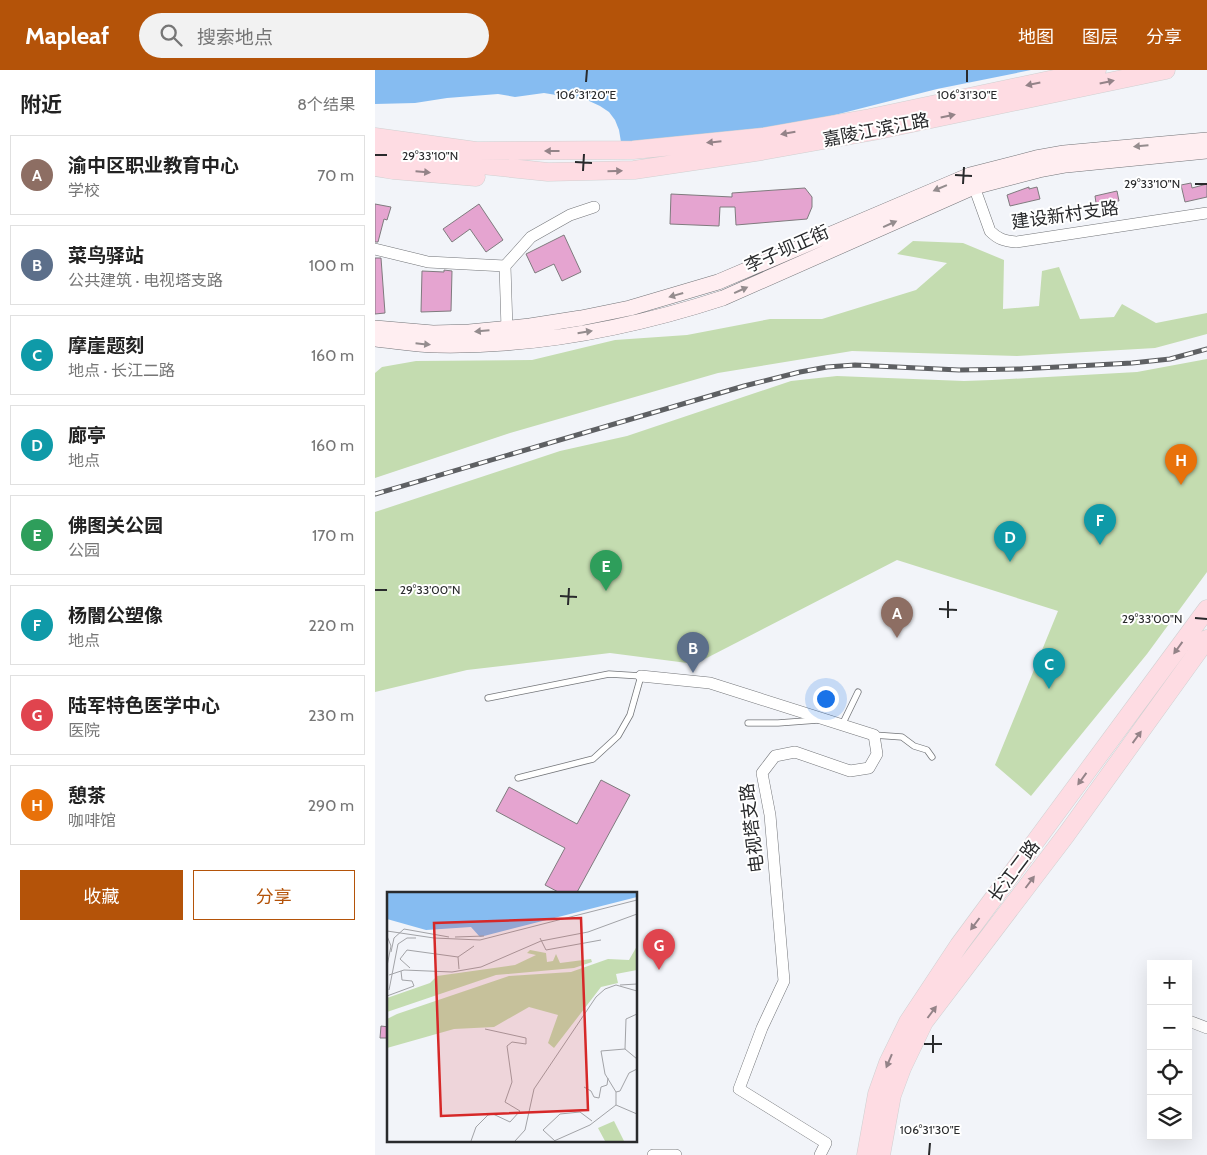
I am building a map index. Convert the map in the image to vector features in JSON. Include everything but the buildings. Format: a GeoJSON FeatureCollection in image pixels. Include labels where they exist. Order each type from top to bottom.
{"type":"FeatureCollection","features":[{"type":"Feature","properties":{"kind":"main road","name":"嘉陵江滨江路"},"geometry":{"type":"LineString","coordinates":[[763,144],[870,118],[1097,70]]}},
{"type":"Feature","properties":{"kind":"main road","name":"嘉陵江滨江路"},"geometry":{"type":"LineString","coordinates":[[763,144],[874,131],[1166,70]]}},
{"type":"Feature","properties":{"kind":"main road"},"geometry":{"type":"LineString","coordinates":[[375,127],[475,151]]}},
{"type":"Feature","properties":{"kind":"main road"},"geometry":{"type":"LineString","coordinates":[[375,137],[475,151],[633,150],[763,144]]}},
{"type":"Feature","properties":{"kind":"main road","name":"李子坝正街"},"geometry":{"type":"LineString","coordinates":[[375,328],[433,333],[507,329],[581,318],[630,308],[718,282],[972,181],[1038,164],[1063,153],[1207,140]]}},
{"type":"Feature","properties":{"kind":"main road"},"geometry":{"type":"LineString","coordinates":[[375,167],[483,177],[548,172],[634,170],[763,144]]}},
{"type":"Feature","properties":{"kind":"main road","name":"李子坝正街"},"geometry":{"type":"LineString","coordinates":[[1038,164],[1066,165],[1207,151]]}},
{"type":"Feature","properties":{"kind":"main road"},"geometry":{"type":"LineString","coordinates":[[375,154],[548,172]]}},
{"type":"Feature","properties":{"kind":"main road","name":"李子坝正街"},"geometry":{"type":"LineString","coordinates":[[375,339],[433,345],[505,344],[643,322],[723,298],[972,181]]}},
{"type":"Feature","properties":{"kind":"main road","name":"长江二路"},"geometry":{"type":"LineString","coordinates":[[866,1155],[877,1094],[888,1063],[908,1022],[959,945],[1207,609]]}},
{"type":"Feature","properties":{"kind":"main road","name":"长江二路"},"geometry":{"type":"LineString","coordinates":[[881,1155],[892,1095],[902,1068],[924,1022],[1066,835],[1207,639]]}},
{"type":"Feature","properties":{"kind":"street","name":"建设新村支路"},"geometry":{"type":"LineString","coordinates":[[972,181],[990,231],[996,237],[1005,241],[1016,242],[1207,212]]}},
{"type":"Feature","properties":{"kind":"street"},"geometry":{"type":"LineString","coordinates":[[507,329],[505,266],[531,237],[570,215],[594,207]]}},
{"type":"Feature","properties":{"kind":"street"},"geometry":{"type":"LineString","coordinates":[[375,250],[428,262],[505,266]]}},
{"type":"Feature","properties":{"kind":"street"},"geometry":{"type":"LineString","coordinates":[[641,676],[710,683],[874,735]]}},
{"type":"Feature","properties":{"kind":"street","name":"电视塔支路"},"geometry":{"type":"LineString","coordinates":[[820,1155],[826,1143],[739,1089],[762,1028],[784,981],[770,815],[762,773],[775,756],[795,752],[850,771],[869,768],[877,754],[874,735]]}},
{"type":"Feature","properties":{"kind":"street"},"geometry":{"type":"LineString","coordinates":[[1192,1022],[1207,1028]]}},
{"type":"Feature","properties":{"kind":"street"},"geometry":{"type":"LineString","coordinates":[[653,1155],[676,1155]]}},
{"type":"Feature","properties":{"kind":"lane"},"geometry":{"type":"LineString","coordinates":[[488,698],[609,674],[641,676],[630,715],[618,736],[593,759],[518,778]]}},
{"type":"Feature","properties":{"kind":"lane"},"geometry":{"type":"LineString","coordinates":[[842,725],[858,692]]}},
{"type":"Feature","properties":{"kind":"lane"},"geometry":{"type":"LineString","coordinates":[[747,723],[825,720]]}},
{"type":"Feature","properties":{"kind":"lane"},"geometry":{"type":"LineString","coordinates":[[874,735],[903,737],[914,746],[927,750],[932,757]]}},
{"type":"Feature","properties":{"kind":"green space"},"geometry":{"type":"Polygon","coordinates":[[[913,241],[963,243],[1004,260],[1003,309],[1039,306],[1042,271],[1059,267],[1080,319],[1114,317],[1122,304],[1156,323],[1207,313],[1207,334],[1155,348],[1017,356],[852,351],[718,373],[510,433],[375,478],[375,373],[382,367],[416,361],[532,360],[615,340],[687,335],[770,319],[822,319],[916,290],[947,263],[897,254],[913,241]]]}},
{"type":"Feature","properties":{"kind":"green space"},"geometry":{"type":"Polygon","coordinates":[[[1207,359],[1207,572],[1147,654],[1031,796],[995,765],[1058,611],[897,560],[695,664],[610,653],[467,670],[375,692],[375,512],[560,451],[627,436],[791,381],[837,376],[964,381],[992,380],[1137,372],[1207,359]]]}},
{"type":"Feature","properties":{"kind":"water"},"geometry":{"type":"Polygon","coordinates":[[[375,70],[1031,70],[937,89],[823,118],[631,155],[621,142],[615,120],[609,112],[587,100],[544,93],[515,97],[498,94],[447,98],[415,103],[375,104],[375,70]]]}},
{"type":"Feature","properties":{"kind":"railway"},"geometry":{"type":"LineString","coordinates":[[375,494],[744,386],[827,367],[855,365],[959,370],[1020,369],[1170,359],[1207,349]]}},
{"type":"Feature","properties":{"kind":"place","name":"憩茶"},"geometry":{"type":"Point","coordinates":[1181,485]}},
{"type":"Feature","properties":{"kind":"place","name":"杨闇公塑像"},"geometry":{"type":"Point","coordinates":[1100,545]}},
{"type":"Feature","properties":{"kind":"place","name":"廊亭"},"geometry":{"type":"Point","coordinates":[1010,562]}},
{"type":"Feature","properties":{"kind":"place","name":"佛图关公园"},"geometry":{"type":"Point","coordinates":[606,591]}},
{"type":"Feature","properties":{"kind":"place","name":"渝中区职业教育中心"},"geometry":{"type":"Point","coordinates":[897,638]}},
{"type":"Feature","properties":{"kind":"place","name":"菜鸟驿站"},"geometry":{"type":"Point","coordinates":[693,673]}},
{"type":"Feature","properties":{"kind":"place","name":"摩崖题刻"},"geometry":{"type":"Point","coordinates":[1049,689]}},
{"type":"Feature","properties":{"kind":"place","name":"陆军特色医学中心"},"geometry":{"type":"Point","coordinates":[659,970]}}]}
